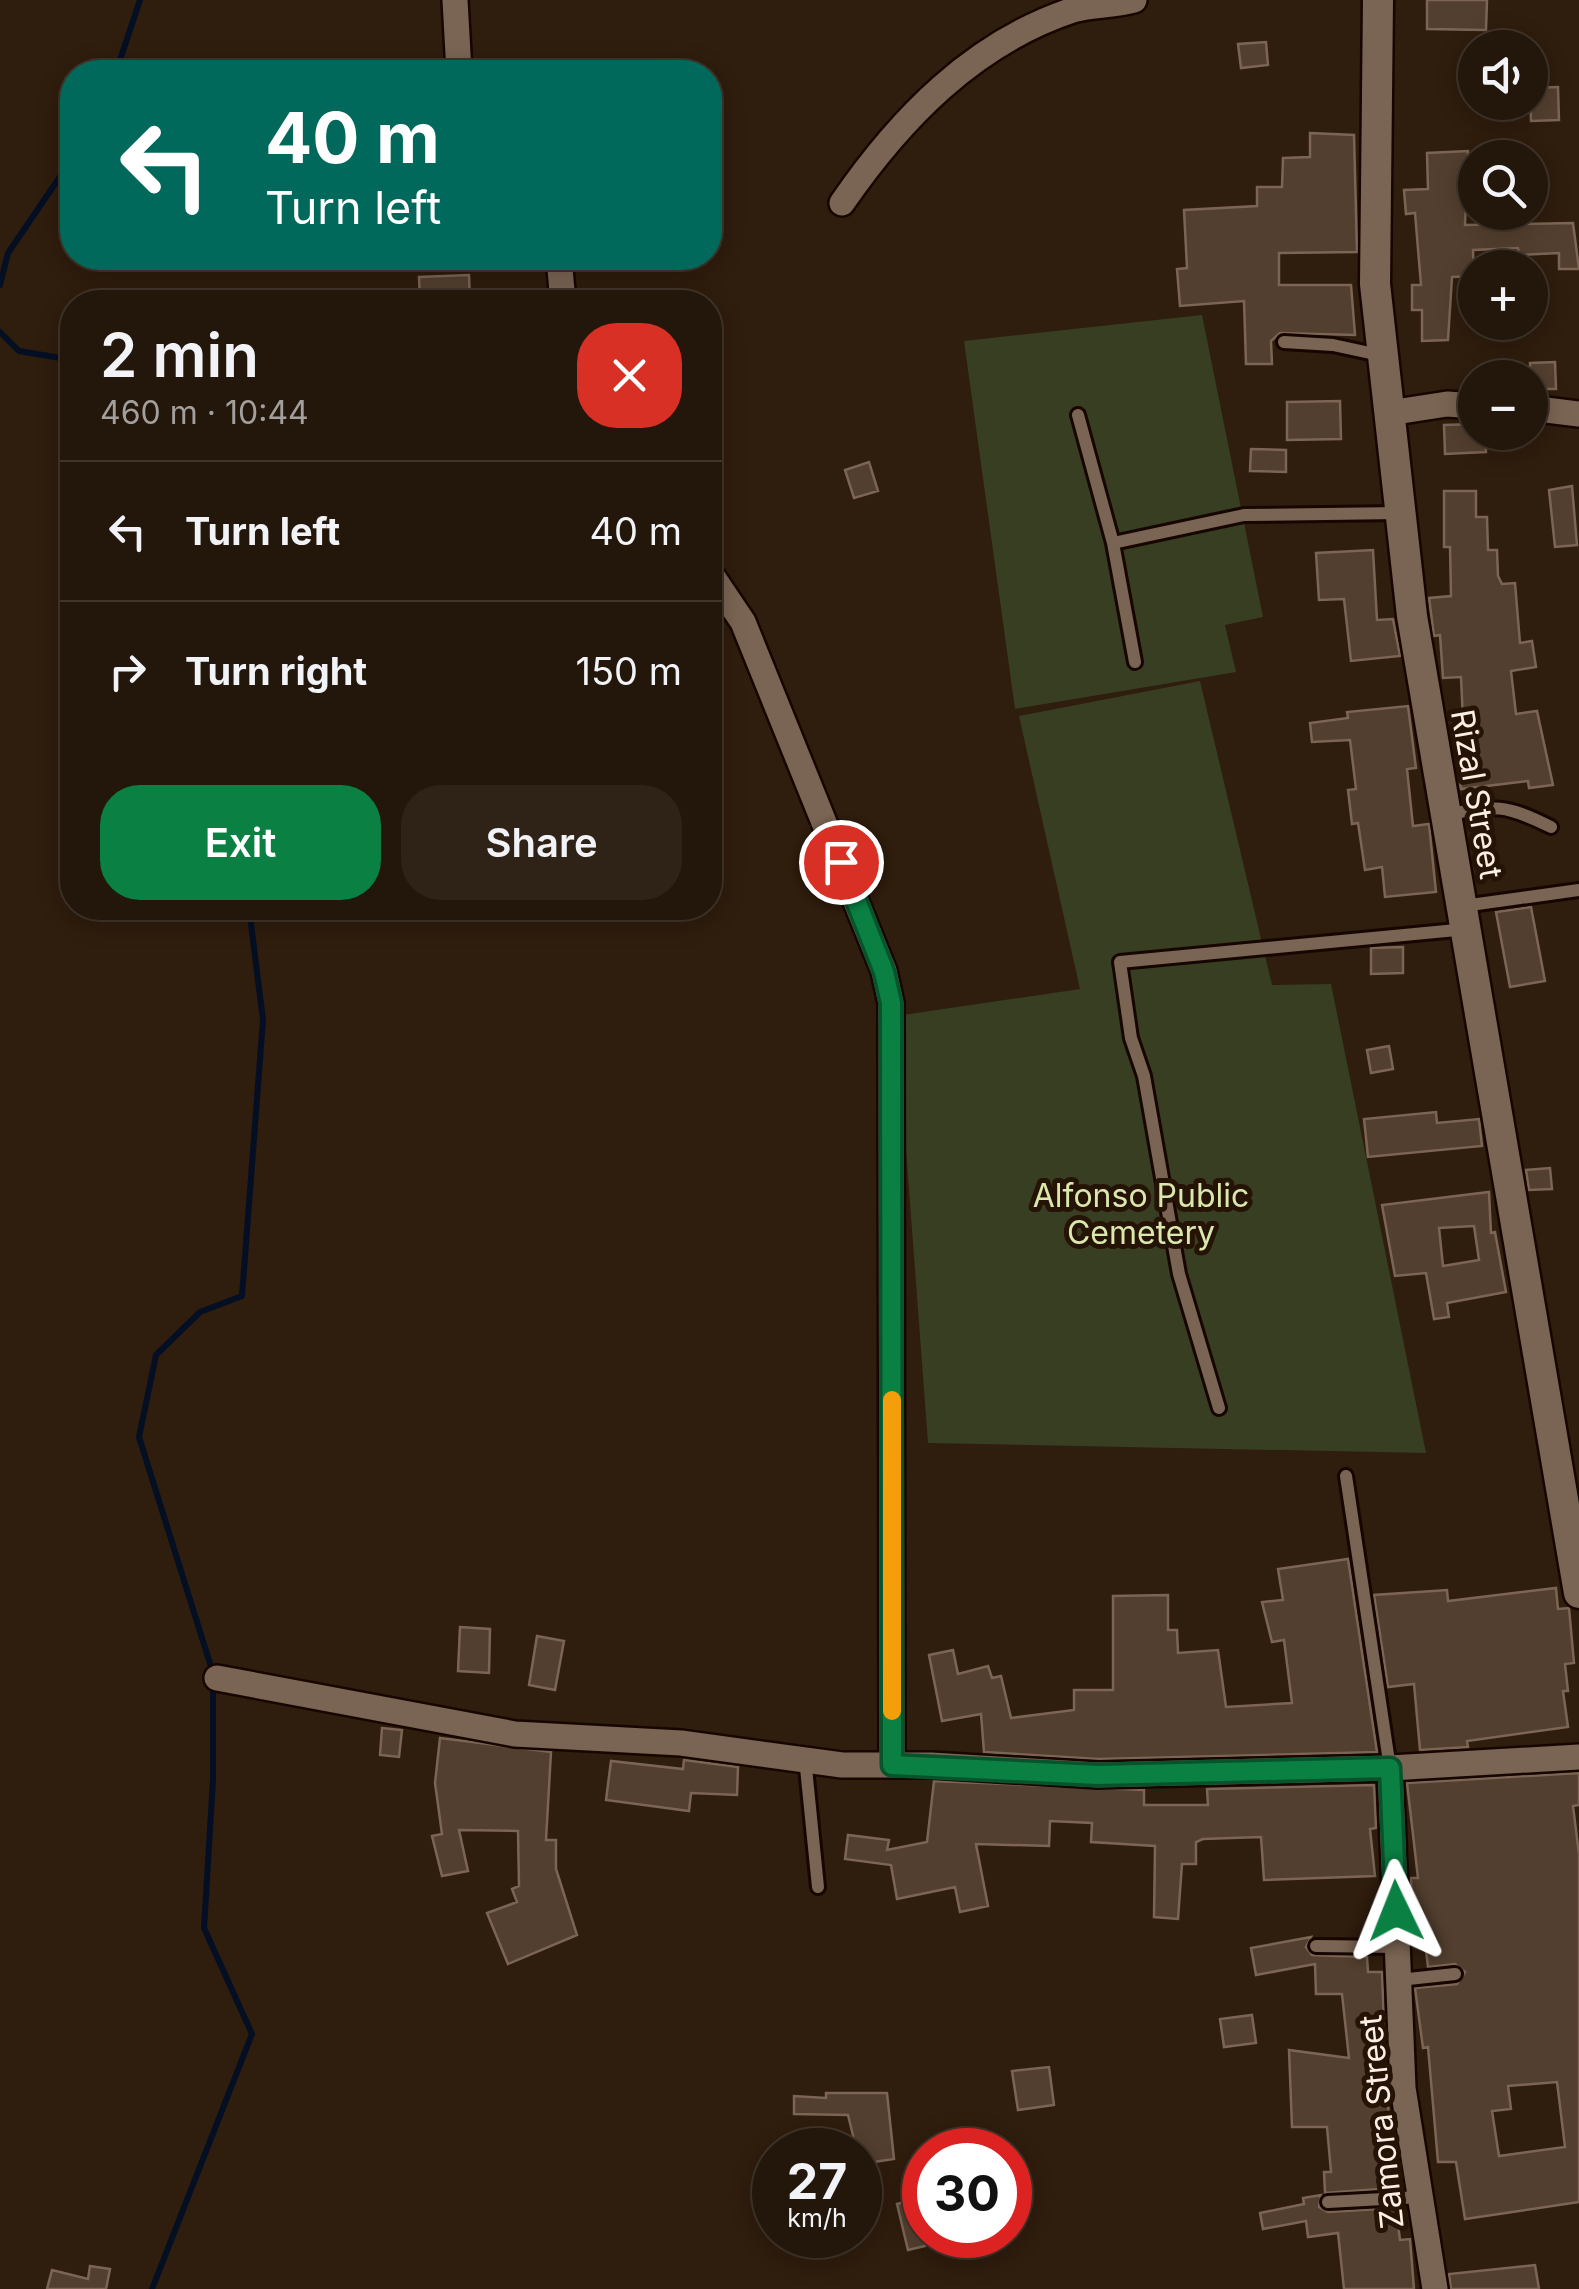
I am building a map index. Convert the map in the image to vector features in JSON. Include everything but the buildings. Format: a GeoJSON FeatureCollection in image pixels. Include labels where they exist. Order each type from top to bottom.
{"type":"FeatureCollection","features":[{"type":"Feature","properties":{"kind":"street"},"geometry":{"type":"LineString","coordinates":[[455,0],[458,60]]}},
{"type":"Feature","properties":{"kind":"street"},"geometry":{"type":"LineString","coordinates":[[842,203],[892,132],[922,103],[1015,34],[1076,9],[1134,0]]}},
{"type":"Feature","properties":{"kind":"street","name":"Rizal Street"},"geometry":{"type":"LineString","coordinates":[[1378,0],[1375,284],[1386,356],[1400,513],[1443,815],[1465,918],[1579,1593]]}},
{"type":"Feature","properties":{"kind":"street"},"geometry":{"type":"LineString","coordinates":[[1390,413],[1458,405]]}},
{"type":"Feature","properties":{"kind":"street"},"geometry":{"type":"LineString","coordinates":[[1548,410],[1579,414]]}},
{"type":"Feature","properties":{"kind":"street"},"geometry":{"type":"LineString","coordinates":[[722,591],[743,622],[884,972],[891,1003],[892,1765]]}},
{"type":"Feature","properties":{"kind":"street"},"geometry":{"type":"LineString","coordinates":[[217,1678],[515,1734],[681,1742],[842,1765],[1098,1775],[1390,1768],[1579,1757]]}},
{"type":"Feature","properties":{"kind":"street","name":"Zamora Street"},"geometry":{"type":"LineString","coordinates":[[1390,1768],[1404,2088],[1434,2289]]}},
{"type":"Feature","properties":{"kind":"lane"},"geometry":{"type":"LineString","coordinates":[[1284,342],[1333,345],[1386,356]]}},
{"type":"Feature","properties":{"kind":"lane"},"geometry":{"type":"LineString","coordinates":[[1078,415],[1113,543],[1134,662]]}},
{"type":"Feature","properties":{"kind":"lane"},"geometry":{"type":"LineString","coordinates":[[1113,543],[1244,515],[1400,513]]}},
{"type":"Feature","properties":{"kind":"lane"},"geometry":{"type":"LineString","coordinates":[[1443,815],[1495,804],[1510,806],[1550,827]]}},
{"type":"Feature","properties":{"kind":"lane"},"geometry":{"type":"LineString","coordinates":[[1219,1408],[1179,1274],[1144,1076],[1130,1038],[1120,962],[1465,918],[1579,890]]}},
{"type":"Feature","properties":{"kind":"lane"},"geometry":{"type":"LineString","coordinates":[[1346,1476],[1390,1768]]}},
{"type":"Feature","properties":{"kind":"lane"},"geometry":{"type":"LineString","coordinates":[[805,1758],[818,1887]]}},
{"type":"Feature","properties":{"kind":"lane"},"geometry":{"type":"LineString","coordinates":[[1316,1946],[1398,1947]]}},
{"type":"Feature","properties":{"kind":"lane"},"geometry":{"type":"LineString","coordinates":[[1399,1980],[1455,1974]]}},
{"type":"Feature","properties":{"kind":"lane"},"geometry":{"type":"LineString","coordinates":[[1328,2202],[1420,2197]]}},
{"type":"Feature","properties":{"kind":"green space"},"geometry":{"type":"Polygon","coordinates":[[[1202,315],[1263,617],[1225,625],[1236,672],[1015,709],[964,341],[1202,315]]]}},
{"type":"Feature","properties":{"kind":"green space","name":"Alfonso Public Cemetery"},"geometry":{"type":"Polygon","coordinates":[[[1200,681],[1272,985],[1331,984],[1426,1453],[928,1443],[896,1016],[1080,989],[1019,716],[1200,681]]]}},
{"type":"Feature","properties":{"kind":"waterway"},"geometry":{"type":"LineString","coordinates":[[120,60],[140,0]]}},
{"type":"Feature","properties":{"kind":"waterway"},"geometry":{"type":"LineString","coordinates":[[0,285],[8,253],[60,177]]}},
{"type":"Feature","properties":{"kind":"waterway"},"geometry":{"type":"LineString","coordinates":[[0,332],[19,351],[60,358]]}},
{"type":"Feature","properties":{"kind":"waterway"},"geometry":{"type":"LineString","coordinates":[[213,1673],[139,1437],[156,1355],[200,1312],[242,1296],[263,1020],[250,920]]}},
{"type":"Feature","properties":{"kind":"waterway"},"geometry":{"type":"LineString","coordinates":[[152,2289],[252,2034],[204,1928],[213,1780],[213,1685]]}},
{"type":"Feature","properties":{"kind":"slow traffic"},"geometry":{"type":"LineString","coordinates":[[892,1400],[892,1711]]}},
{"type":"Feature","properties":{"kind":"route"},"geometry":{"type":"LineString","coordinates":[[841,862],[884,972],[891,1003],[892,1765],[1098,1775],[1390,1768],[1396,1911]]}}]}
